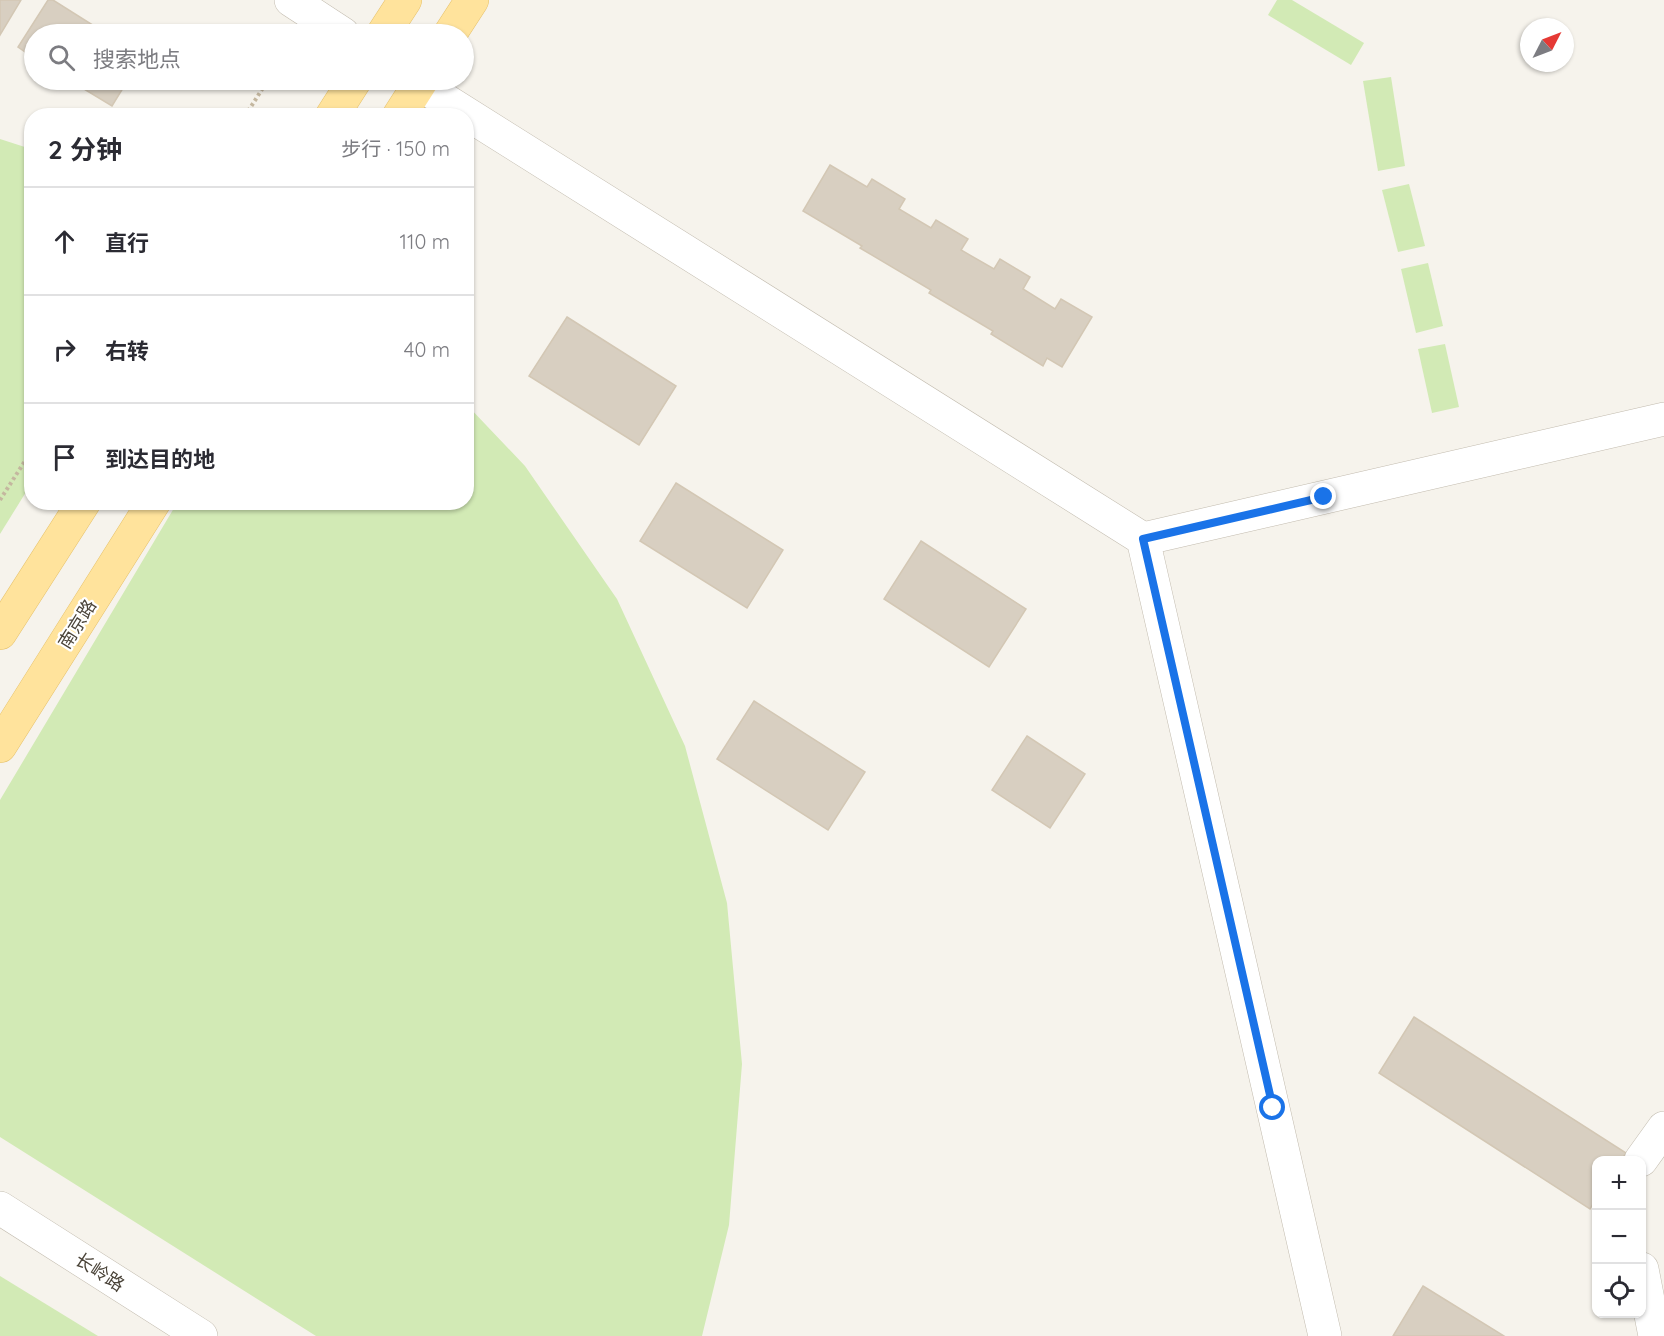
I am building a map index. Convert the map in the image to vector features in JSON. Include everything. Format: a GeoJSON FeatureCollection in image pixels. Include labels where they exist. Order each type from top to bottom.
{"type":"FeatureCollection","features":[{"type":"Feature","properties":{"kind":"main road"},"geometry":{"type":"LineString","coordinates":[[389,24],[405,0]]}},
{"type":"Feature","properties":{"kind":"main road"},"geometry":{"type":"LineString","coordinates":[[456,24],[472,0]]}},
{"type":"Feature","properties":{"kind":"main road"},"geometry":{"type":"LineString","coordinates":[[337,108],[349,90]]}},
{"type":"Feature","properties":{"kind":"main road"},"geometry":{"type":"LineString","coordinates":[[403,108],[413,90]]}},
{"type":"Feature","properties":{"kind":"main road"},"geometry":{"type":"LineString","coordinates":[[0,633],[79,510]]}},
{"type":"Feature","properties":{"kind":"main road","name":"南京路"},"geometry":{"type":"LineString","coordinates":[[0,746],[149,510]]}},
{"type":"Feature","properties":{"kind":"street"},"geometry":{"type":"LineString","coordinates":[[291,0],[328,24]]}},
{"type":"Feature","properties":{"kind":"street"},"geometry":{"type":"LineString","coordinates":[[432,90],[461,108]]}},
{"type":"Feature","properties":{"kind":"street"},"geometry":{"type":"LineString","coordinates":[[474,116],[1143,539],[1325,1336]]}},
{"type":"Feature","properties":{"kind":"street"},"geometry":{"type":"LineString","coordinates":[[1143,539],[1664,419]]}},
{"type":"Feature","properties":{"kind":"street"},"geometry":{"type":"LineString","coordinates":[[1644,1156],[1664,1128]]}},
{"type":"Feature","properties":{"kind":"street","name":"长岭路"},"geometry":{"type":"LineString","coordinates":[[0,1208],[201,1336]]}},
{"type":"Feature","properties":{"kind":"street"},"geometry":{"type":"LineString","coordinates":[[1646,1293],[1655,1336]]}},
{"type":"Feature","properties":{"kind":"path"},"geometry":{"type":"LineString","coordinates":[[250,108],[262,90]]}},
{"type":"Feature","properties":{"kind":"path"},"geometry":{"type":"LineString","coordinates":[[0,500],[24,462]]}},
{"type":"Feature","properties":{"kind":"green space"},"geometry":{"type":"Polygon","coordinates":[[[1277,0],[1292,0],[1364,43],[1351,65],[1268,15],[1277,0]]]}},
{"type":"Feature","properties":{"kind":"green space"},"geometry":{"type":"Polygon","coordinates":[[[1391,77],[1405,166],[1378,171],[1363,81],[1391,77]]]}},
{"type":"Feature","properties":{"kind":"green space"},"geometry":{"type":"Polygon","coordinates":[[[0,139],[24,147],[24,495],[0,534],[0,139]]]}},
{"type":"Feature","properties":{"kind":"green space"},"geometry":{"type":"Polygon","coordinates":[[[1409,184],[1425,246],[1398,252],[1382,190],[1409,184]]]}},
{"type":"Feature","properties":{"kind":"green space"},"geometry":{"type":"Polygon","coordinates":[[[1428,263],[1443,326],[1416,333],[1401,269],[1428,263]]]}},
{"type":"Feature","properties":{"kind":"green space"},"geometry":{"type":"Polygon","coordinates":[[[1445,344],[1459,407],[1432,413],[1418,349],[1445,344]]]}},
{"type":"Feature","properties":{"kind":"green space"},"geometry":{"type":"Polygon","coordinates":[[[474,412],[525,466],[617,599],[685,746],[727,903],[742,1064],[729,1225],[702,1336],[316,1336],[0,1137],[0,800],[173,510],[474,510],[474,412]]]}},
{"type":"Feature","properties":{"kind":"green space"},"geometry":{"type":"Polygon","coordinates":[[[0,1276],[98,1336],[0,1336],[0,1276]]]}},
{"type":"Feature","properties":{"kind":"building"},"geometry":{"type":"Polygon","coordinates":[[[0,0],[21,0],[0,35],[0,0]]]}},
{"type":"Feature","properties":{"kind":"building"},"geometry":{"type":"Polygon","coordinates":[[[48,0],[53,0],[91,24],[33,24],[48,0]]]}},
{"type":"Feature","properties":{"kind":"building"},"geometry":{"type":"Polygon","coordinates":[[[24,38],[24,51],[18,47],[24,38]]]}},
{"type":"Feature","properties":{"kind":"building"},"geometry":{"type":"Polygon","coordinates":[[[86,90],[122,90],[112,106],[86,90]]]}},
{"type":"Feature","properties":{"kind":"building"},"geometry":{"type":"Polygon","coordinates":[[[830,165],[867,187],[872,179],[905,199],[899,209],[931,228],[936,220],[968,239],[961,250],[994,269],[1000,259],[1030,277],[1023,289],[1055,309],[1061,299],[1092,317],[1062,367],[1047,358],[1043,366],[991,334],[993,331],[929,293],[931,290],[803,211],[830,165]]]}},
{"type":"Feature","properties":{"kind":"building"},"geometry":{"type":"Polygon","coordinates":[[[567,317],[676,386],[639,445],[529,376],[567,317]]]}},
{"type":"Feature","properties":{"kind":"building"},"geometry":{"type":"Polygon","coordinates":[[[676,483],[783,550],[747,608],[640,541],[676,483]]]}},
{"type":"Feature","properties":{"kind":"building"},"geometry":{"type":"Polygon","coordinates":[[[921,541],[1026,609],[989,667],[884,599],[921,541]]]}},
{"type":"Feature","properties":{"kind":"building"},"geometry":{"type":"Polygon","coordinates":[[[754,701],[865,772],[828,830],[717,759],[754,701]]]}},
{"type":"Feature","properties":{"kind":"building"},"geometry":{"type":"Polygon","coordinates":[[[1027,736],[1085,774],[1050,828],[992,790],[1027,736]]]}},
{"type":"Feature","properties":{"kind":"building"},"geometry":{"type":"Polygon","coordinates":[[[1414,1017],[1626,1153],[1624,1156],[1592,1156],[1592,1206],[1590,1209],[1379,1073],[1414,1017]]]}},
{"type":"Feature","properties":{"kind":"building"},"geometry":{"type":"Polygon","coordinates":[[[1423,1286],[1504,1336],[1393,1336],[1423,1286]]]}},
{"type":"Feature","properties":{"kind":"route"},"geometry":{"type":"LineString","coordinates":[[1273,1108],[1143,539],[1324,497]]}}]}
